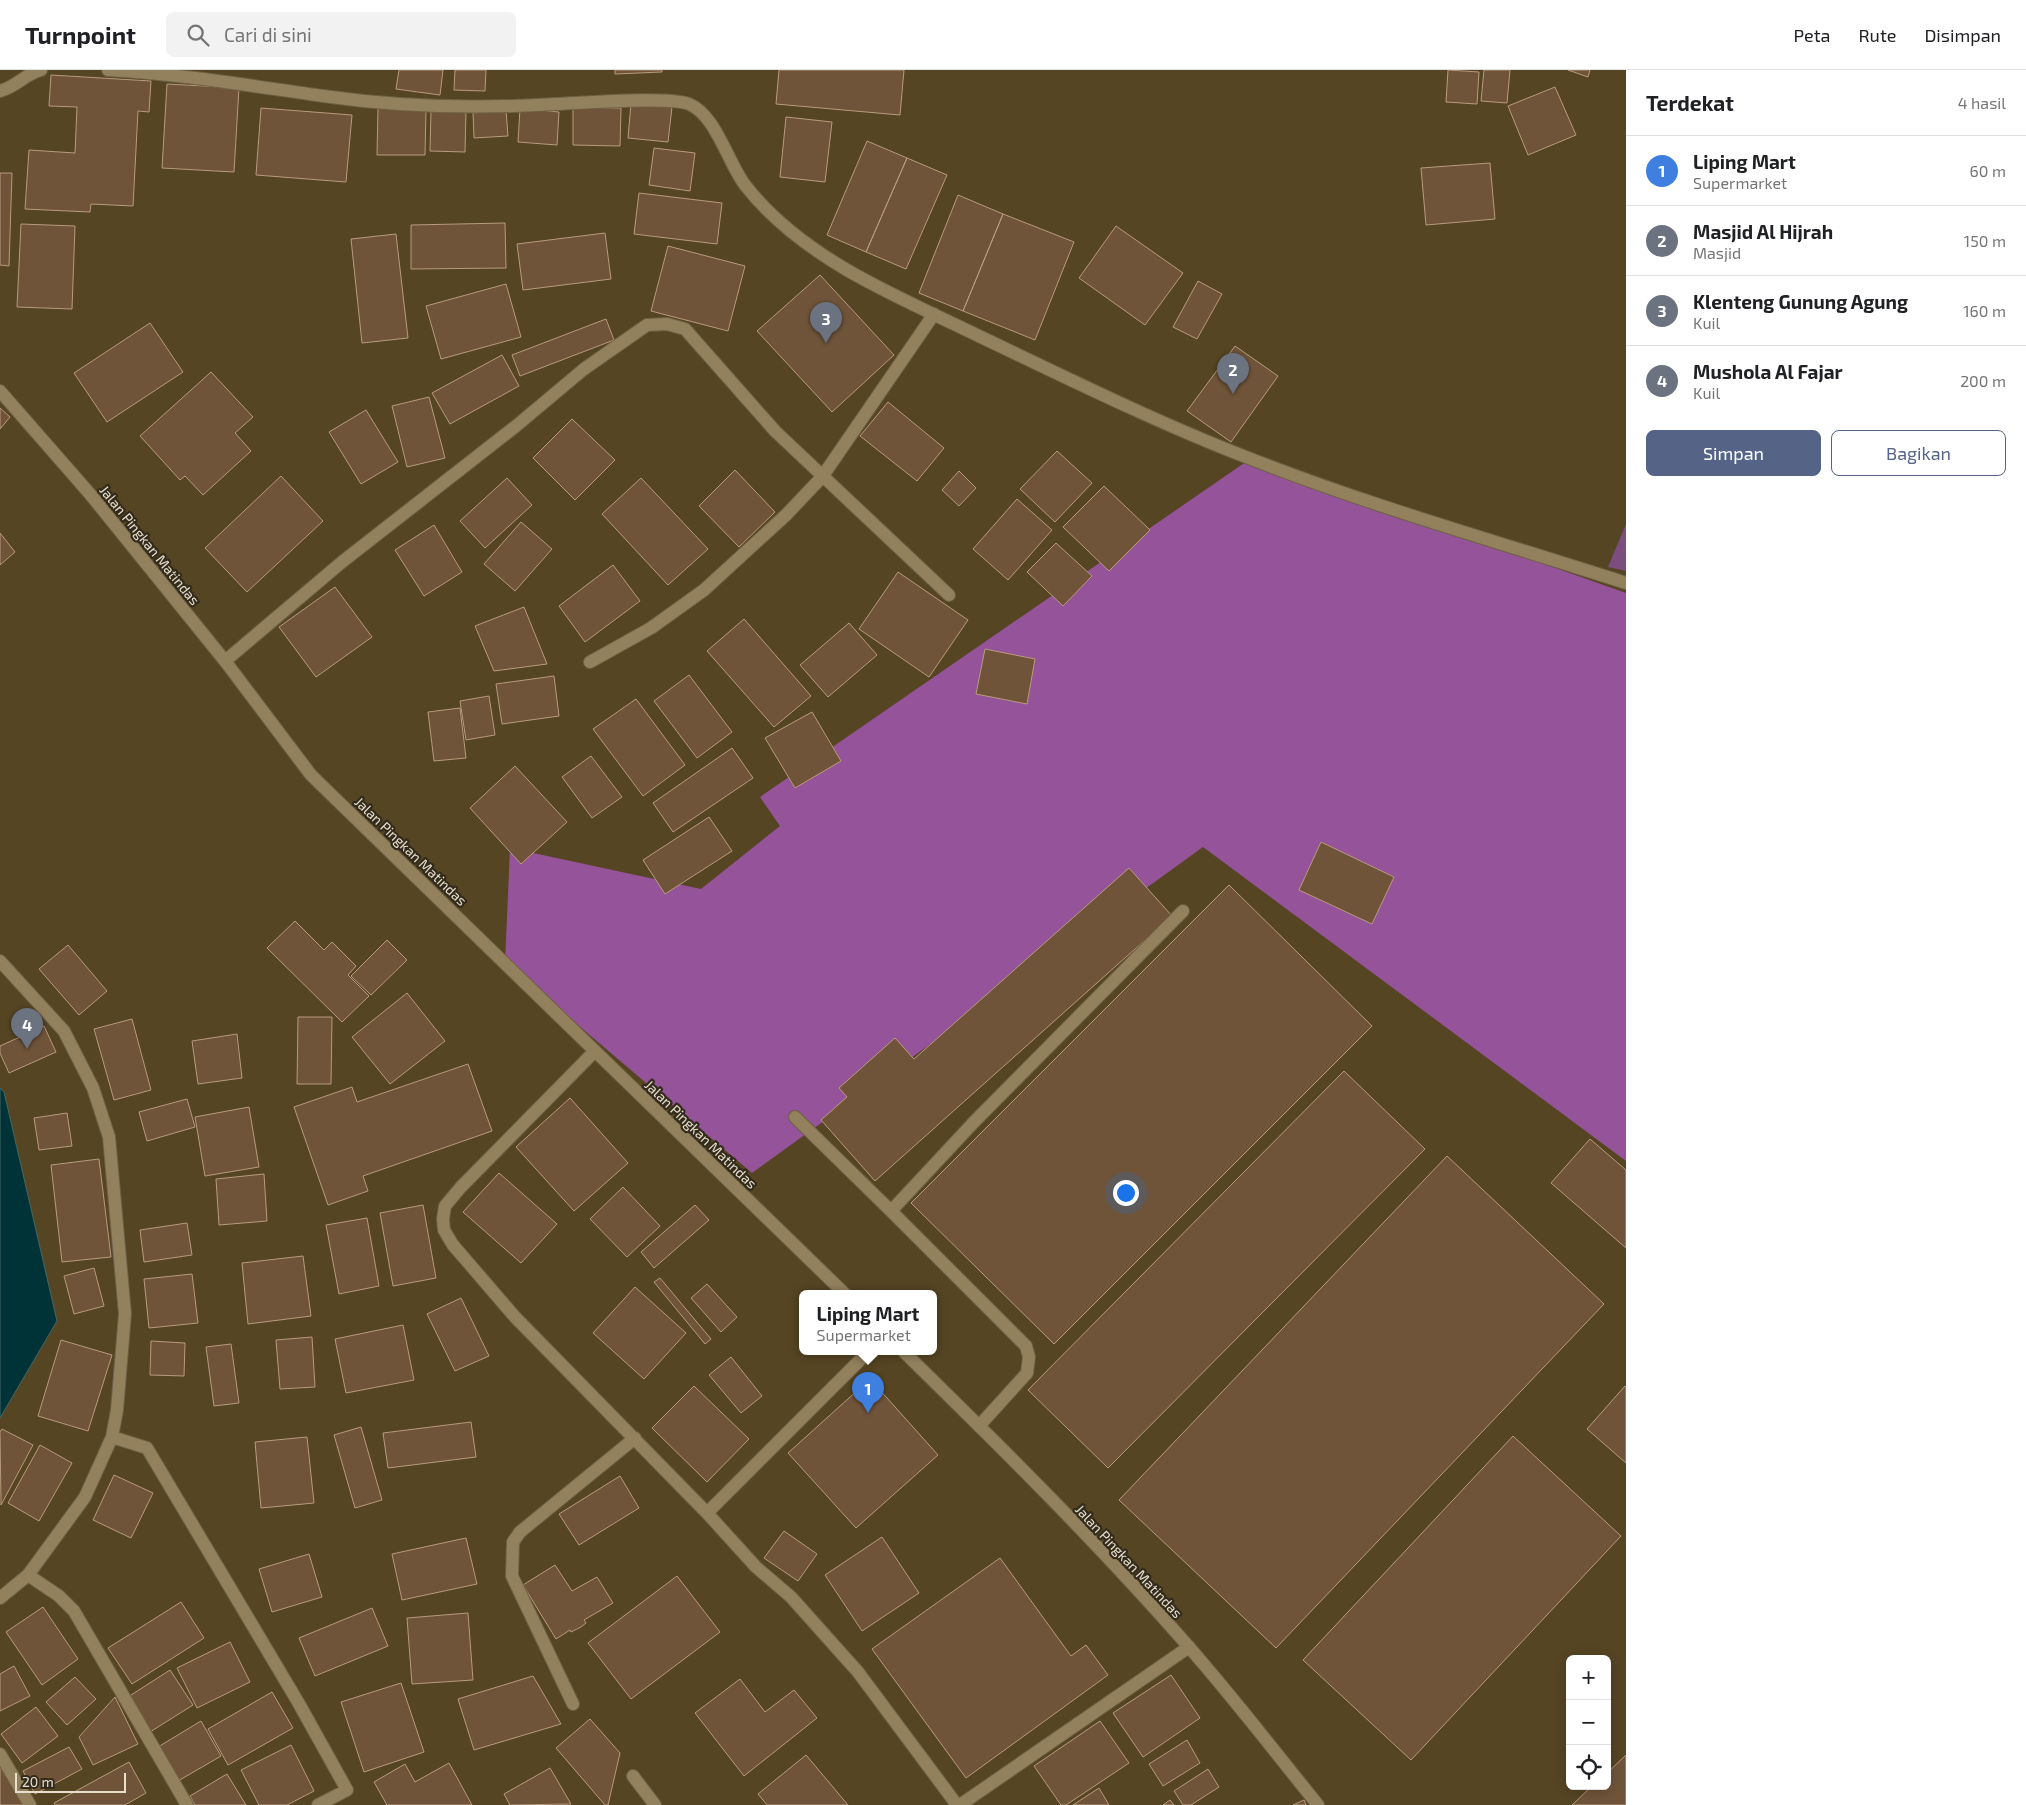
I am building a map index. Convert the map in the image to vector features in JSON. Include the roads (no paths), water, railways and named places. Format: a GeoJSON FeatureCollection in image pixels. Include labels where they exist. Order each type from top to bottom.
{"type":"FeatureCollection","features":[{"type":"Feature","properties":{"kind":"street"},"geometry":{"type":"LineString","coordinates":[[0,91],[18,84],[30,73],[40,70]]}},
{"type":"Feature","properties":{"kind":"street"},"geometry":{"type":"LineString","coordinates":[[108,70],[195,77],[325,96],[428,106],[496,108],[667,101],[687,103],[701,112],[718,138],[742,182],[783,226],[843,268],[1139,413],[1250,459],[1414,516],[1626,583]]}},
{"type":"Feature","properties":{"kind":"street"},"geometry":{"type":"LineString","coordinates":[[590,662],[651,628],[704,590],[786,515],[822,477],[934,314]]}},
{"type":"Feature","properties":{"kind":"street"},"geometry":{"type":"LineString","coordinates":[[226,660],[342,562],[516,426],[584,369],[647,325],[667,324],[684,329],[775,431],[949,595]]}},
{"type":"Feature","properties":{"kind":"street","name":"Jalan Pingkan Matindas"},"geometry":{"type":"LineString","coordinates":[[0,391],[90,494],[226,660],[311,775],[840,1290]]}},
{"type":"Feature","properties":{"kind":"street"},"geometry":{"type":"LineString","coordinates":[[891,1211],[974,1122],[1183,911]]}},
{"type":"Feature","properties":{"kind":"street"},"geometry":{"type":"LineString","coordinates":[[0,961],[64,1031],[93,1088],[109,1137],[125,1314],[117,1410],[112,1437],[85,1497],[28,1575],[0,1598]]}},
{"type":"Feature","properties":{"kind":"street"},"geometry":{"type":"LineString","coordinates":[[595,1051],[461,1187],[445,1206],[444,1230],[453,1245],[515,1317],[707,1513],[756,1567],[791,1597],[858,1672],[959,1805],[1189,1647]]}},
{"type":"Feature","properties":{"kind":"street"},"geometry":{"type":"LineString","coordinates":[[795,1117],[1026,1346],[1029,1357],[1028,1373],[979,1426]]}},
{"type":"Feature","properties":{"kind":"street"},"geometry":{"type":"LineString","coordinates":[[707,1513],[865,1355]]}},
{"type":"Feature","properties":{"kind":"street","name":"Jalan Pingkan Matindas"},"geometry":{"type":"LineString","coordinates":[[907,1355],[979,1426],[1189,1647],[1318,1805]]}},
{"type":"Feature","properties":{"kind":"street"},"geometry":{"type":"LineString","coordinates":[[112,1437],[147,1448],[298,1702],[347,1790],[318,1805]]}},
{"type":"Feature","properties":{"kind":"street"},"geometry":{"type":"LineString","coordinates":[[573,1704],[512,1576],[513,1542],[520,1532],[634,1438]]}},
{"type":"Feature","properties":{"kind":"street"},"geometry":{"type":"LineString","coordinates":[[28,1575],[59,1596],[74,1611],[187,1805]]}},
{"type":"Feature","properties":{"kind":"street"},"geometry":{"type":"LineString","coordinates":[[0,1754],[30,1805]]}},
{"type":"Feature","properties":{"kind":"street"},"geometry":{"type":"LineString","coordinates":[[633,1776],[655,1805]]}},
{"type":"Feature","properties":{"kind":"water"},"geometry":{"type":"Polygon","coordinates":[[[0,1088],[4,1092],[57,1321],[0,1418],[0,1088]]]}},
{"type":"Feature","properties":{"kind":"place","name":"Klenteng Gunung Agung"},"geometry":{"type":"Point","coordinates":[826,343]}},
{"type":"Feature","properties":{"kind":"place","name":"Masjid Al Hijrah"},"geometry":{"type":"Point","coordinates":[1233,394]}},
{"type":"Feature","properties":{"kind":"place","name":"Mushola Al Fajar"},"geometry":{"type":"Point","coordinates":[27,1049]}},
{"type":"Feature","properties":{"kind":"place","name":"Liping Mart"},"geometry":{"type":"Point","coordinates":[868,1413]}}]}
